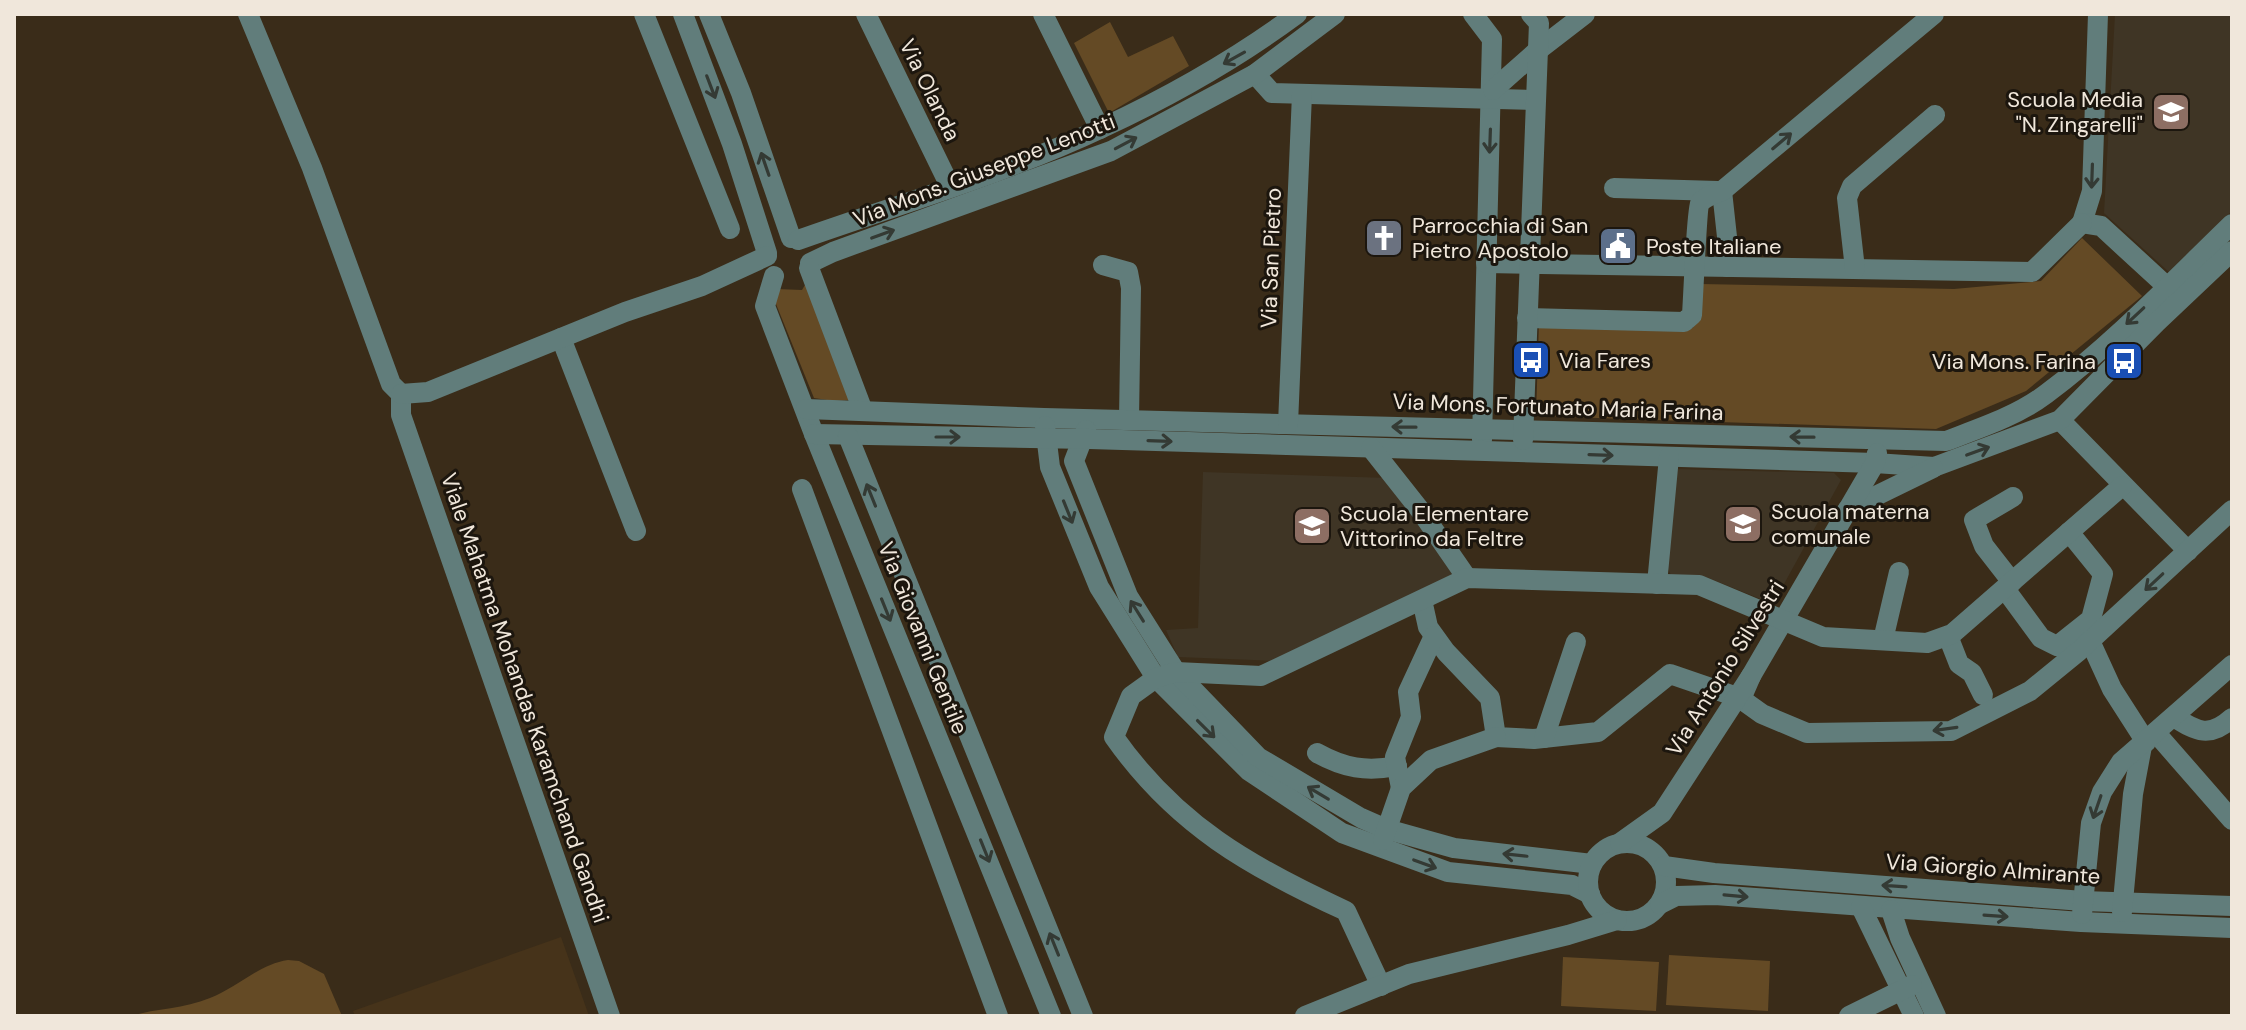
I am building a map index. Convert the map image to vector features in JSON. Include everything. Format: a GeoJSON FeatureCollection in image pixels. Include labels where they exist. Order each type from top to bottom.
{"type":"FeatureCollection","features":[{"type":"Feature","properties":{"kind":"street","name":"Viale Mahatma Mohandas Karamchand Gandhi"},"geometry":{"type":"LineString","coordinates":[[248,14],[312,168],[391,384],[401,394],[401,415],[610,1016]]}},
{"type":"Feature","properties":{"kind":"street"},"geometry":{"type":"LineString","coordinates":[[644,14],[730,229]]}},
{"type":"Feature","properties":{"kind":"street"},"geometry":{"type":"LineString","coordinates":[[683,14],[727,129],[770,265],[787,282],[800,278],[810,265]]}},
{"type":"Feature","properties":{"kind":"street"},"geometry":{"type":"LineString","coordinates":[[709,14],[794,239],[808,250],[810,265],[863,411]]}},
{"type":"Feature","properties":{"kind":"street","name":"Via Olanda"},"geometry":{"type":"LineString","coordinates":[[866,14],[950,186]]}},
{"type":"Feature","properties":{"kind":"street"},"geometry":{"type":"LineString","coordinates":[[1043,14],[1100,129]]}},
{"type":"Feature","properties":{"kind":"street"},"geometry":{"type":"LineString","coordinates":[[770,265],[776,241],[794,239],[950,186],[1100,129],[1246,52],[1297,14]]}},
{"type":"Feature","properties":{"kind":"street","name":"Via Mons. Giuseppe Lenotti"},"geometry":{"type":"LineString","coordinates":[[810,265],[833,252],[1111,151],[1255,74],[1335,14]]}},
{"type":"Feature","properties":{"kind":"street"},"geometry":{"type":"LineString","coordinates":[[1473,14],[1492,39],[1482,452]]}},
{"type":"Feature","properties":{"kind":"street"},"geometry":{"type":"LineString","coordinates":[[1523,452],[1539,23],[1531,14]]}},
{"type":"Feature","properties":{"kind":"street"},"geometry":{"type":"LineString","coordinates":[[1492,94],[1537,51],[1585,14]]}},
{"type":"Feature","properties":{"kind":"street"},"geometry":{"type":"LineString","coordinates":[[1527,318],[1684,322],[1692,315],[1697,267],[1697,211],[1701,202],[1722,191],[1934,14]]}},
{"type":"Feature","properties":{"kind":"street"},"geometry":{"type":"LineString","coordinates":[[1486,263],[2032,272],[2082,223],[2092,191],[2098,14]]}},
{"type":"Feature","properties":{"kind":"street"},"geometry":{"type":"LineString","coordinates":[[1255,74],[1272,93],[1492,94],[1535,100]]}},
{"type":"Feature","properties":{"kind":"street","name":"Via San Pietro"},"geometry":{"type":"LineString","coordinates":[[1288,424],[1302,94]]}},
{"type":"Feature","properties":{"kind":"street"},"geometry":{"type":"LineString","coordinates":[[1855,269],[1847,198],[1852,186],[1935,115]]}},
{"type":"Feature","properties":{"kind":"street"},"geometry":{"type":"LineString","coordinates":[[1614,188],[1722,191]]}},
{"type":"Feature","properties":{"kind":"street"},"geometry":{"type":"LineString","coordinates":[[1722,191],[1727,267]]}},
{"type":"Feature","properties":{"kind":"street"},"geometry":{"type":"LineString","coordinates":[[2082,223],[2101,226],[2169,297]]}},
{"type":"Feature","properties":{"kind":"street","name":"Via Mons. Fortunato Maria Farina"},"geometry":{"type":"LineString","coordinates":[[806,409],[863,411],[1045,428],[1082,439],[1934,467],[2060,420],[2232,224]]}},
{"type":"Feature","properties":{"kind":"street","name":"Via Mons. Fortunato Maria Farina"},"geometry":{"type":"LineString","coordinates":[[814,434],[848,436],[1045,428],[1090,419],[1946,441],[1992,424],[2045,396],[2232,251]]}},
{"type":"Feature","properties":{"kind":"street"},"geometry":{"type":"LineString","coordinates":[[401,394],[428,392],[625,312],[770,265]]}},
{"type":"Feature","properties":{"kind":"street","name":"Via Giovanni Gentile"},"geometry":{"type":"LineString","coordinates":[[770,265],[765,306],[1051,1016]]}},
{"type":"Feature","properties":{"kind":"street"},"geometry":{"type":"LineString","coordinates":[[1103,265],[1128,272],[1131,288],[1129,420]]}},
{"type":"Feature","properties":{"kind":"street"},"geometry":{"type":"LineString","coordinates":[[561,338],[636,531]]}},
{"type":"Feature","properties":{"kind":"street"},"geometry":{"type":"LineString","coordinates":[[1090,419],[1074,461],[1128,596],[1166,675]]}},
{"type":"Feature","properties":{"kind":"street"},"geometry":{"type":"LineString","coordinates":[[2060,420],[2188,551]]}},
{"type":"Feature","properties":{"kind":"street"},"geometry":{"type":"LineString","coordinates":[[1045,428],[1050,467],[1099,587],[1166,675],[1258,757],[1361,818],[1383,838],[1448,872],[1572,885],[1591,896],[1600,910],[1617,920]]}},
{"type":"Feature","properties":{"kind":"street","name":"Via Giovanni Gentile"},"geometry":{"type":"LineString","coordinates":[[848,436],[1083,1016]]}},
{"type":"Feature","properties":{"kind":"street","name":"Via Antonio Silvestri"},"geometry":{"type":"LineString","coordinates":[[1620,843],[1662,813],[1751,676],[1875,463],[1880,439]]}},
{"type":"Feature","properties":{"kind":"street"},"geometry":{"type":"LineString","coordinates":[[1371,448],[1420,510],[1467,578]]}},
{"type":"Feature","properties":{"kind":"street"},"geometry":{"type":"LineString","coordinates":[[1657,584],[1669,457]]}},
{"type":"Feature","properties":{"kind":"street"},"geometry":{"type":"LineString","coordinates":[[1847,510],[1934,467]]}},
{"type":"Feature","properties":{"kind":"street"},"geometry":{"type":"LineString","coordinates":[[1381,986],[1346,911],[1294,887],[1226,849],[1176,810],[1135,767],[1114,737],[1131,696],[1166,675],[1261,676],[1467,578],[1699,585],[1823,637],[1927,643],[1948,636],[2122,486]]}},
{"type":"Feature","properties":{"kind":"street"},"geometry":{"type":"LineString","coordinates":[[802,489],[998,1016]]}},
{"type":"Feature","properties":{"kind":"street"},"geometry":{"type":"LineString","coordinates":[[2013,497],[1974,520],[1984,546],[2041,638],[2057,646],[2091,619],[2103,574],[2069,532]]}},
{"type":"Feature","properties":{"kind":"street"},"geometry":{"type":"LineString","coordinates":[[1751,676],[1741,699],[1762,714],[1807,733],[1951,731],[2030,691],[2090,641],[2232,510]]}},
{"type":"Feature","properties":{"kind":"street"},"geometry":{"type":"LineString","coordinates":[[1883,640],[1899,572]]}},
{"type":"Feature","properties":{"kind":"street"},"geometry":{"type":"LineString","coordinates":[[1422,600],[1428,627],[1434,636],[1490,698],[1496,737]]}},
{"type":"Feature","properties":{"kind":"street"},"geometry":{"type":"LineString","coordinates":[[1401,788],[1395,757],[1411,717],[1408,692],[1434,636]]}},
{"type":"Feature","properties":{"kind":"street"},"geometry":{"type":"LineString","coordinates":[[1948,636],[1959,664],[1972,673],[1983,695]]}},
{"type":"Feature","properties":{"kind":"street"},"geometry":{"type":"LineString","coordinates":[[2090,641],[2112,689],[2148,740],[2230,814]]}},
{"type":"Feature","properties":{"kind":"street"},"geometry":{"type":"LineString","coordinates":[[1544,738],[1576,642]]}},
{"type":"Feature","properties":{"kind":"street"},"geometry":{"type":"LineString","coordinates":[[2081,922],[2091,823],[2102,792],[2121,762],[2232,665]]}},
{"type":"Feature","properties":{"kind":"street"},"geometry":{"type":"LineString","coordinates":[[1383,838],[1401,788],[1431,760],[1496,737],[1544,738],[1598,732],[1670,674],[1737,697]]}},
{"type":"Feature","properties":{"kind":"street"},"geometry":{"type":"LineString","coordinates":[[2174,717],[2204,732],[2221,729],[2232,718]]}},
{"type":"Feature","properties":{"kind":"street"},"geometry":{"type":"LineString","coordinates":[[2148,740],[2133,794],[2123,902],[2232,906]]}},
{"type":"Feature","properties":{"kind":"street"},"geometry":{"type":"LineString","coordinates":[[1317,753],[1340,766],[1377,770],[1397,766]]}},
{"type":"Feature","properties":{"kind":"street","name":"Via Antonio Silvestri"},"geometry":{"type":"LineString","coordinates":[[1659,860],[1662,813]]}},
{"type":"Feature","properties":{"kind":"street"},"geometry":{"type":"LineString","coordinates":[[1383,838],[1592,864]]}},
{"type":"Feature","properties":{"kind":"street"},"geometry":{"type":"LineString","coordinates":[[1568,935],[1588,912],[1591,896],[1588,878],[1592,864],[1601,852],[1620,843],[1637,844],[1659,860],[1666,891],[1660,904]]}},
{"type":"Feature","properties":{"kind":"street","name":"Via Giorgio Almirante"},"geometry":{"type":"LineString","coordinates":[[1659,860],[1714,873],[2123,902],[2121,924]]}},
{"type":"Feature","properties":{"kind":"street"},"geometry":{"type":"LineString","coordinates":[[1305,1016],[1409,974],[1617,920],[1631,921],[1644,917],[1676,896],[1715,895],[1891,910],[2232,928]]}},
{"type":"Feature","properties":{"kind":"street"},"geometry":{"type":"LineString","coordinates":[[1861,907],[1911,985],[1936,1016]]}},
{"type":"Feature","properties":{"kind":"street"},"geometry":{"type":"LineString","coordinates":[[1891,910],[1911,985],[1914,1016]]}},
{"type":"Feature","properties":{"kind":"street"},"geometry":{"type":"LineString","coordinates":[[1849,1016],[1911,985]]}},
{"type":"Feature","properties":{"kind":"shaded area","name":"Scuola Media \"N. Zingarelli\""},"geometry":{"type":"Polygon","coordinates":[[[2115,14],[2232,14],[2232,211],[2169,272],[2104,213],[2115,14]]]}},
{"type":"Feature","properties":{"kind":"shaded area"},"geometry":{"type":"Polygon","coordinates":[[[1110,22],[1128,57],[1173,36],[1189,66],[1109,113],[1074,43],[1110,22]]]}},
{"type":"Feature","properties":{"kind":"shaded area"},"geometry":{"type":"Polygon","coordinates":[[[2082,238],[2142,296],[2026,391],[1936,429],[1536,416],[1539,322],[1693,328],[1700,284],[1954,289],[2041,281],[2082,238]]]}},
{"type":"Feature","properties":{"kind":"shaded area"},"geometry":{"type":"Polygon","coordinates":[[[808,280],[851,400],[814,398],[776,304],[776,289],[802,290],[808,280]]]}},
{"type":"Feature","properties":{"kind":"shaded area","name":"Scuola materna comunale"},"geometry":{"type":"Polygon","coordinates":[[[1673,469],[1834,473],[1841,480],[1773,604],[1706,577],[1671,575],[1667,567],[1673,469]]]}},
{"type":"Feature","properties":{"kind":"shaded area","name":"Scuola Elementare Vittorino da Feltre"},"geometry":{"type":"Polygon","coordinates":[[[1203,472],[1388,478],[1455,574],[1276,661],[1178,657],[1166,630],[1198,628],[1203,472]]]}},
{"type":"Feature","properties":{"kind":"shaded area"},"geometry":{"type":"Polygon","coordinates":[[[561,937],[589,1016],[355,1016],[353,1011],[561,937]]]}},
{"type":"Feature","properties":{"kind":"shaded area"},"geometry":{"type":"Polygon","coordinates":[[[1669,955],[1770,961],[1768,1011],[1666,1005],[1669,955]]]}},
{"type":"Feature","properties":{"kind":"shaded area"},"geometry":{"type":"Polygon","coordinates":[[[1563,957],[1659,962],[1656,1011],[1561,1006],[1563,957]]]}},
{"type":"Feature","properties":{"kind":"shaded area"},"geometry":{"type":"Polygon","coordinates":[[[288,960],[299,961],[324,974],[342,1016],[131,1016],[200,1002],[220,994],[267,966],[288,960]]]}},
{"type":"Feature","properties":{"kind":"place","name":"Scuola Media \"N. Zingarelli\""},"geometry":{"type":"Point","coordinates":[2171,112]}},
{"type":"Feature","properties":{"kind":"place","name":"Parrocchia di San Pietro Apostolo"},"geometry":{"type":"Point","coordinates":[1384,238]}},
{"type":"Feature","properties":{"kind":"place","name":"Poste Italiane"},"geometry":{"type":"Point","coordinates":[1618,246]}},
{"type":"Feature","properties":{"kind":"place","name":"Via Fares"},"geometry":{"type":"Point","coordinates":[1531,360]}},
{"type":"Feature","properties":{"kind":"place","name":"Via Mons. Farina"},"geometry":{"type":"Point","coordinates":[2124,361]}},
{"type":"Feature","properties":{"kind":"place","name":"Scuola materna comunale"},"geometry":{"type":"Point","coordinates":[1743,524]}},
{"type":"Feature","properties":{"kind":"place","name":"Scuola Elementare Vittorino da Feltre"},"geometry":{"type":"Point","coordinates":[1312,526]}}]}
